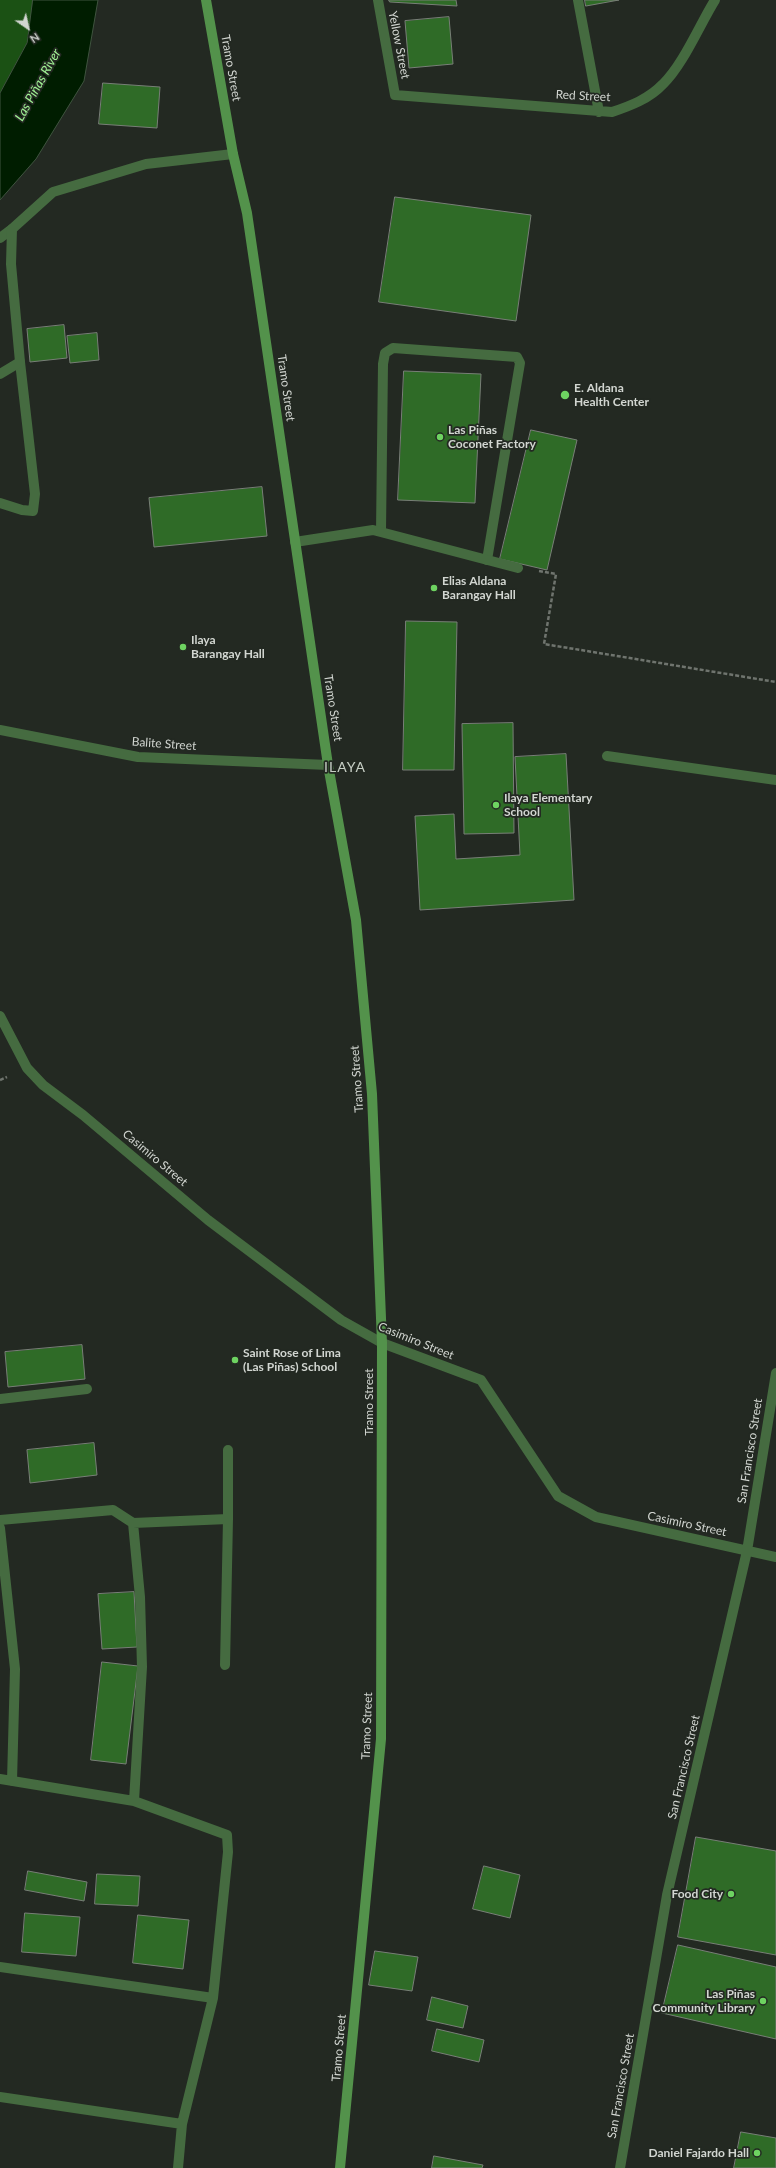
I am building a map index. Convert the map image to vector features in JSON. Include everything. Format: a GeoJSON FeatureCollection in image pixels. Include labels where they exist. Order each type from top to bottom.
{"type":"FeatureCollection","features":[{"type":"Feature","properties":{"kind":"street","name":"Tramo Street"},"geometry":{"type":"LineString","coordinates":[[206,0],[233,154],[247,213],[328,765],[356,920],[372,1094],[382,1343],[381,1739],[340,2168]]}},
{"type":"Feature","properties":{"kind":"street","name":"Yellow Street"},"geometry":{"type":"LineString","coordinates":[[378,0],[395,95]]}},
{"type":"Feature","properties":{"kind":"street"},"geometry":{"type":"LineString","coordinates":[[578,0],[598,112]]}},
{"type":"Feature","properties":{"kind":"street","name":"Red Street"},"geometry":{"type":"LineString","coordinates":[[395,95],[612,112],[638,103],[664,84],[683,56],[715,0]]}},
{"type":"Feature","properties":{"kind":"street"},"geometry":{"type":"LineString","coordinates":[[0,238],[53,192],[146,164],[233,154]]}},
{"type":"Feature","properties":{"kind":"street"},"geometry":{"type":"LineString","coordinates":[[0,503],[22,510],[33,511],[35,494],[20,362],[11,264],[12,229]]}},
{"type":"Feature","properties":{"kind":"street"},"geometry":{"type":"LineString","coordinates":[[381,532],[385,353],[393,348],[517,357],[520,363],[487,560]]}},
{"type":"Feature","properties":{"kind":"street"},"geometry":{"type":"LineString","coordinates":[[0,374],[20,362]]}},
{"type":"Feature","properties":{"kind":"street"},"geometry":{"type":"LineString","coordinates":[[295,542],[373,530],[518,568]]}},
{"type":"Feature","properties":{"kind":"street","name":"Balite Street"},"geometry":{"type":"LineString","coordinates":[[0,730],[138,757],[328,765]]}},
{"type":"Feature","properties":{"kind":"street"},"geometry":{"type":"LineString","coordinates":[[607,756],[776,780]]}},
{"type":"Feature","properties":{"kind":"street","name":"Casimiro Street"},"geometry":{"type":"LineString","coordinates":[[0,1016],[27,1068],[42,1085],[83,1115],[214,1224],[341,1320],[382,1343],[481,1380],[558,1496],[596,1517],[776,1557]]}},
{"type":"Feature","properties":{"kind":"street","name":"San Francisco Street"},"geometry":{"type":"LineString","coordinates":[[620,2168],[667,1895],[747,1551],[776,1373]]}},
{"type":"Feature","properties":{"kind":"street"},"geometry":{"type":"LineString","coordinates":[[0,1399],[87,1389]]}},
{"type":"Feature","properties":{"kind":"street"},"geometry":{"type":"LineString","coordinates":[[225,1665],[228,1450]]}},
{"type":"Feature","properties":{"kind":"street"},"geometry":{"type":"LineString","coordinates":[[0,1520],[113,1510],[133,1523],[228,1519]]}},
{"type":"Feature","properties":{"kind":"street"},"geometry":{"type":"LineString","coordinates":[[133,1523],[140,1597],[142,1667],[134,1801]]}},
{"type":"Feature","properties":{"kind":"street"},"geometry":{"type":"LineString","coordinates":[[0,1528],[15,1669],[12,1781]]}},
{"type":"Feature","properties":{"kind":"street"},"geometry":{"type":"LineString","coordinates":[[0,1779],[134,1801],[227,1836],[228,1852],[213,1998],[182,2124],[178,2168]]}},
{"type":"Feature","properties":{"kind":"street"},"geometry":{"type":"LineString","coordinates":[[0,1967],[213,1998]]}},
{"type":"Feature","properties":{"kind":"street"},"geometry":{"type":"LineString","coordinates":[[0,2097],[182,2124]]}},
{"type":"Feature","properties":{"kind":"path"},"geometry":{"type":"LineString","coordinates":[[518,568],[556,574],[544,644],[776,682]]}},
{"type":"Feature","properties":{"kind":"green space"},"geometry":{"type":"Polygon","coordinates":[[[0,0],[33,0],[27,43],[0,93],[0,0]]]}},
{"type":"Feature","properties":{"kind":"water","name":"Las Piñas River"},"geometry":{"type":"Polygon","coordinates":[[[33,0],[98,0],[84,81],[36,159],[0,200],[0,93],[27,43],[33,0]]]}},
{"type":"Feature","properties":{"kind":"building"},"geometry":{"type":"Polygon","coordinates":[[[389,0],[456,0],[457,6],[390,2],[389,0]]]}},
{"type":"Feature","properties":{"kind":"building"},"geometry":{"type":"Polygon","coordinates":[[[585,0],[619,0],[586,6],[585,0]]]}},
{"type":"Feature","properties":{"kind":"building"},"geometry":{"type":"Polygon","coordinates":[[[449,17],[453,64],[409,68],[405,21],[449,17]]]}},
{"type":"Feature","properties":{"kind":"building"},"geometry":{"type":"Polygon","coordinates":[[[103,83],[160,87],[157,128],[99,124],[103,83]]]}},
{"type":"Feature","properties":{"kind":"building"},"geometry":{"type":"Polygon","coordinates":[[[395,197],[531,215],[516,321],[379,302],[395,197]]]}},
{"type":"Feature","properties":{"kind":"building"},"geometry":{"type":"Polygon","coordinates":[[[64,325],[67,358],[30,362],[27,329],[64,325]]]}},
{"type":"Feature","properties":{"kind":"building"},"geometry":{"type":"Polygon","coordinates":[[[97,333],[99,360],[70,363],[67,336],[97,333]]]}},
{"type":"Feature","properties":{"kind":"building","name":"Las Piñas Coconet Factory"},"geometry":{"type":"Polygon","coordinates":[[[404,371],[481,374],[475,503],[398,500],[404,371]]]}},
{"type":"Feature","properties":{"kind":"building"},"geometry":{"type":"Polygon","coordinates":[[[531,430],[577,440],[547,570],[500,559],[531,430]]]}},
{"type":"Feature","properties":{"kind":"building"},"geometry":{"type":"Polygon","coordinates":[[[262,487],[267,536],[154,547],[149,498],[262,487]]]}},
{"type":"Feature","properties":{"kind":"building"},"geometry":{"type":"Polygon","coordinates":[[[406,621],[457,622],[454,770],[403,770],[406,621]]]}},
{"type":"Feature","properties":{"kind":"building"},"geometry":{"type":"Polygon","coordinates":[[[513,723],[514,833],[464,834],[462,724],[513,723]]]}},
{"type":"Feature","properties":{"kind":"building"},"geometry":{"type":"Polygon","coordinates":[[[566,754],[574,900],[420,910],[415,816],[454,814],[456,859],[520,855],[515,757],[566,754]]]}},
{"type":"Feature","properties":{"kind":"building"},"geometry":{"type":"Polygon","coordinates":[[[82,1345],[85,1379],[8,1387],[5,1352],[82,1345]]]}},
{"type":"Feature","properties":{"kind":"building"},"geometry":{"type":"Polygon","coordinates":[[[94,1443],[97,1475],[30,1483],[27,1450],[94,1443]]]}},
{"type":"Feature","properties":{"kind":"building"},"geometry":{"type":"Polygon","coordinates":[[[134,1592],[137,1647],[102,1649],[98,1594],[134,1592]]]}},
{"type":"Feature","properties":{"kind":"building"},"geometry":{"type":"Polygon","coordinates":[[[102,1662],[138,1666],[126,1764],[91,1760],[102,1662]]]}},
{"type":"Feature","properties":{"kind":"building","name":"Food City"},"geometry":{"type":"Polygon","coordinates":[[[696,1837],[776,1851],[776,1955],[678,1937],[696,1837]]]}},
{"type":"Feature","properties":{"kind":"building"},"geometry":{"type":"Polygon","coordinates":[[[484,1866],[520,1875],[510,1918],[473,1909],[484,1866]]]}},
{"type":"Feature","properties":{"kind":"building"},"geometry":{"type":"Polygon","coordinates":[[[28,1871],[87,1882],[84,1901],[25,1890],[28,1871]]]}},
{"type":"Feature","properties":{"kind":"building"},"geometry":{"type":"Polygon","coordinates":[[[97,1874],[140,1876],[138,1906],[95,1904],[97,1874]]]}},
{"type":"Feature","properties":{"kind":"building"},"geometry":{"type":"Polygon","coordinates":[[[25,1913],[80,1917],[76,1956],[22,1952],[25,1913]]]}},
{"type":"Feature","properties":{"kind":"building"},"geometry":{"type":"Polygon","coordinates":[[[138,1915],[189,1920],[183,1969],[133,1963],[138,1915]]]}},
{"type":"Feature","properties":{"kind":"building"},"geometry":{"type":"Polygon","coordinates":[[[678,1945],[776,1967],[776,2039],[662,2013],[678,1945]]]}},
{"type":"Feature","properties":{"kind":"building"},"geometry":{"type":"Polygon","coordinates":[[[375,1951],[418,1957],[412,1991],[369,1985],[375,1951]]]}},
{"type":"Feature","properties":{"kind":"building"},"geometry":{"type":"Polygon","coordinates":[[[432,1997],[468,2006],[463,2028],[427,2020],[432,1997]]]}},
{"type":"Feature","properties":{"kind":"building"},"geometry":{"type":"Polygon","coordinates":[[[437,2029],[484,2040],[479,2062],[432,2051],[437,2029]]]}},
{"type":"Feature","properties":{"kind":"building","name":"Daniel Fajardo Hall"},"geometry":{"type":"Polygon","coordinates":[[[741,2132],[776,2138],[776,2168],[734,2168],[741,2132]]]}},
{"type":"Feature","properties":{"kind":"building"},"geometry":{"type":"Polygon","coordinates":[[[434,2156],[483,2165],[482,2168],[432,2168],[434,2156]]]}},
{"type":"Feature","properties":{"kind":"place","name":"E. Aldana Health Center"},"geometry":{"type":"Point","coordinates":[565,395]}},
{"type":"Feature","properties":{"kind":"place","name":"Las Piñas Coconet Factory"},"geometry":{"type":"Point","coordinates":[440,437]}},
{"type":"Feature","properties":{"kind":"place","name":"Elias Aldana Barangay Hall"},"geometry":{"type":"Point","coordinates":[434,588]}},
{"type":"Feature","properties":{"kind":"place","name":"Ilaya Barangay Hall"},"geometry":{"type":"Point","coordinates":[183,647]}},
{"type":"Feature","properties":{"kind":"place","name":"Ilaya Elementary School"},"geometry":{"type":"Point","coordinates":[496,805]}},
{"type":"Feature","properties":{"kind":"place","name":"Saint Rose of Lima (Las Piñas) School"},"geometry":{"type":"Point","coordinates":[235,1360]}},
{"type":"Feature","properties":{"kind":"place","name":"Food City"},"geometry":{"type":"Point","coordinates":[731,1894]}},
{"type":"Feature","properties":{"kind":"place","name":"Las Piñas Community Library"},"geometry":{"type":"Point","coordinates":[763,2001]}},
{"type":"Feature","properties":{"kind":"place","name":"Daniel Fajardo Hall"},"geometry":{"type":"Point","coordinates":[757,2153]}},
{"type":"Feature","properties":{"kind":"district","name":"ILAYA"},"geometry":{"type":"Point","coordinates":[345,767]}}]}
